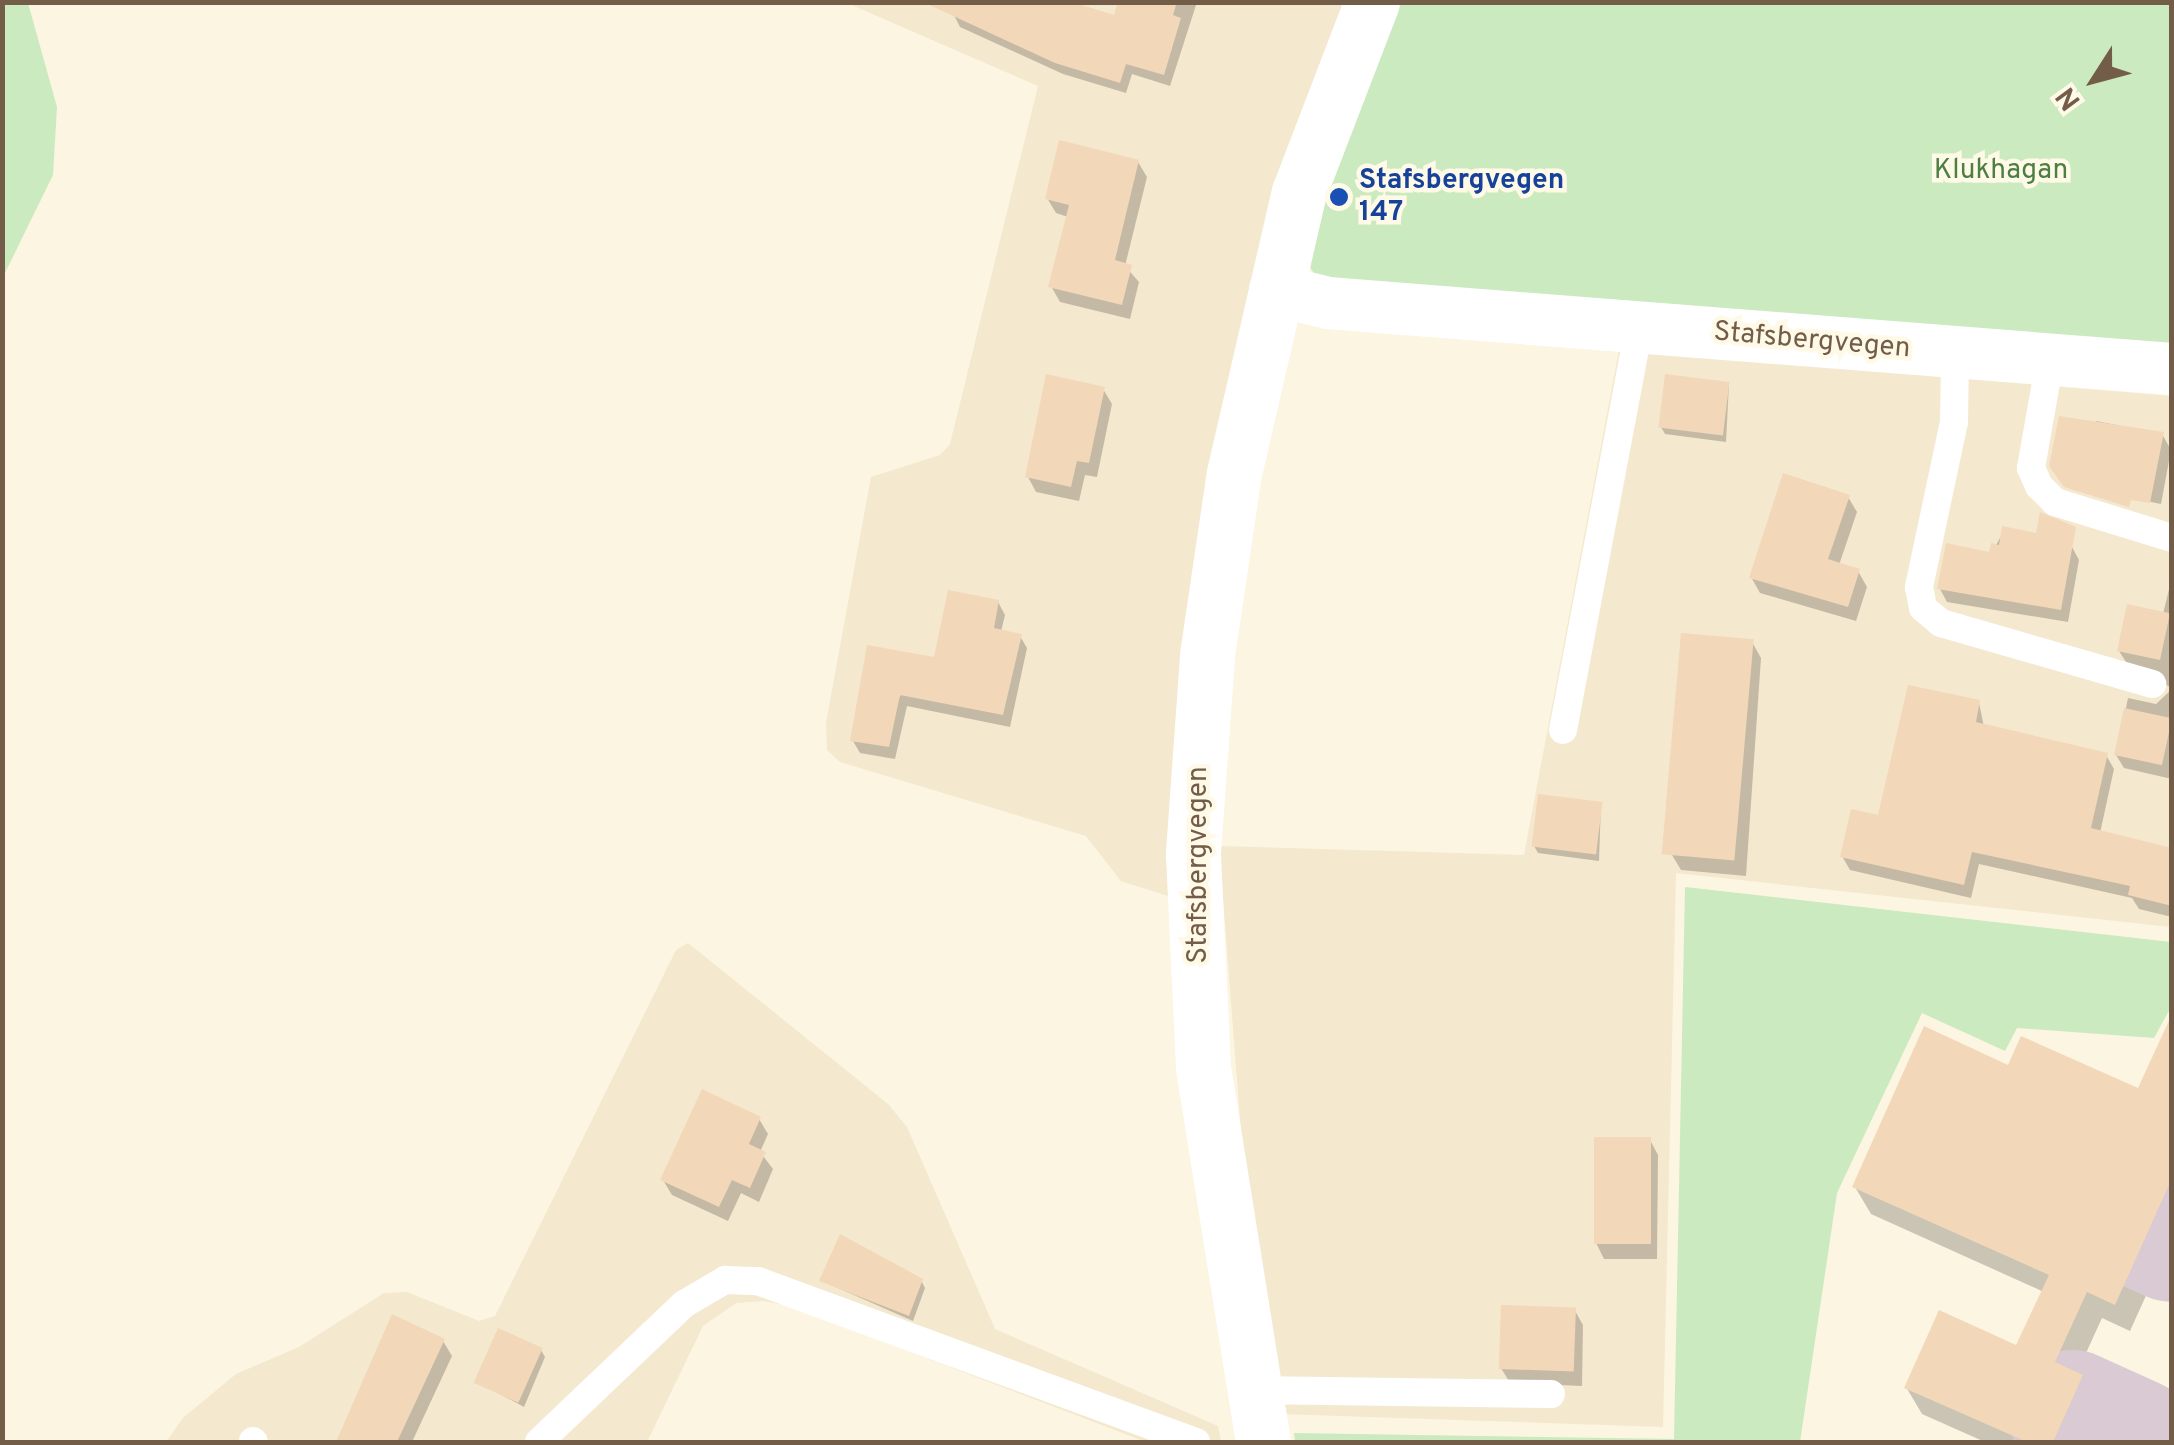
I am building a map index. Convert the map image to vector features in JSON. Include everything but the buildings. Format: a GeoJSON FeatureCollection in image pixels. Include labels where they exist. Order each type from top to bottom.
{"type":"FeatureCollection","features":[{"type":"Feature","properties":{"kind":"main road","name":"Stafsbergvegen"},"geometry":{"type":"LineString","coordinates":[[1259,1416],[1202,1066],[1193,852],[1216,568],[1274,290],[1299,192],[1372,2]]}},
{"type":"Feature","properties":{"kind":"street","name":"Stafsbergvegen"},"geometry":{"type":"LineString","coordinates":[[1274,290],[1328,303],[2172,370]]}},
{"type":"Feature","properties":{"kind":"lane"},"geometry":{"type":"LineString","coordinates":[[1562,730],[1639,326]]}},
{"type":"Feature","properties":{"kind":"lane"},"geometry":{"type":"LineString","coordinates":[[1955,354],[1954,422],[1919,587],[1923,608],[1941,623],[2152,684]]}},
{"type":"Feature","properties":{"kind":"lane"},"geometry":{"type":"LineString","coordinates":[[2050,360],[2031,468],[2038,486],[2055,502],[2172,538]]}},
{"type":"Feature","properties":{"kind":"lane"},"geometry":{"type":"LineString","coordinates":[[539,1442],[634,1358],[684,1304],[724,1280],[758,1281],[1196,1442]]}},
{"type":"Feature","properties":{"kind":"lane"},"geometry":{"type":"LineString","coordinates":[[1259,1416],[1550,1394]]}},
{"type":"Feature","properties":{"kind":"shaded area"},"geometry":{"type":"Polygon","coordinates":[[[847,3],[1353,3],[1168,896],[1121,881],[1086,836],[840,762],[827,750],[826,723],[871,477],[940,455],[950,444],[1038,86],[847,3]]]}},
{"type":"Feature","properties":{"kind":"shaded area"},"geometry":{"type":"Polygon","coordinates":[[[1619,350],[2171,396],[2171,927],[1676,873],[1663,1427],[1282,1414],[1241,1132],[1219,846],[1524,855],[1619,350]]]}},
{"type":"Feature","properties":{"kind":"shaded area"},"geometry":{"type":"Polygon","coordinates":[[[688,943],[888,1104],[907,1127],[995,1329],[1218,1426],[1221,1442],[1146,1442],[790,1306],[763,1301],[736,1303],[703,1326],[647,1442],[166,1442],[183,1418],[236,1374],[299,1347],[384,1293],[407,1292],[479,1321],[495,1316],[676,950],[688,943]]]}},
{"type":"Feature","properties":{"kind":"green space"},"geometry":{"type":"Polygon","coordinates":[[[3,2],[28,3],[57,107],[53,175],[3,277],[3,2]]]}},
{"type":"Feature","properties":{"kind":"green space","name":"Klukhagan"},"geometry":{"type":"Polygon","coordinates":[[[1397,3],[2171,3],[2171,354],[1316,277],[1301,252],[1397,3]]]}},
{"type":"Feature","properties":{"kind":"green space"},"geometry":{"type":"Polygon","coordinates":[[[1685,887],[2171,942],[2171,1007],[2154,1038],[2017,1028],[2005,1051],[1922,1013],[1837,1193],[1800,1442],[1295,1442],[1294,1433],[1674,1439],[1685,887]]]}},
{"type":"Feature","properties":{"kind":"taxiway"},"geometry":{"type":"LineString","coordinates":[[2150,1228],[2172,1238]]}},
{"type":"Feature","properties":{"kind":"taxiway"},"geometry":{"type":"LineString","coordinates":[[2072,1414],[2134,1442]]}},
{"type":"Feature","properties":{"kind":"place","name":"Stafsbergvegen 147"},"geometry":{"type":"Point","coordinates":[1339,197]}}]}
